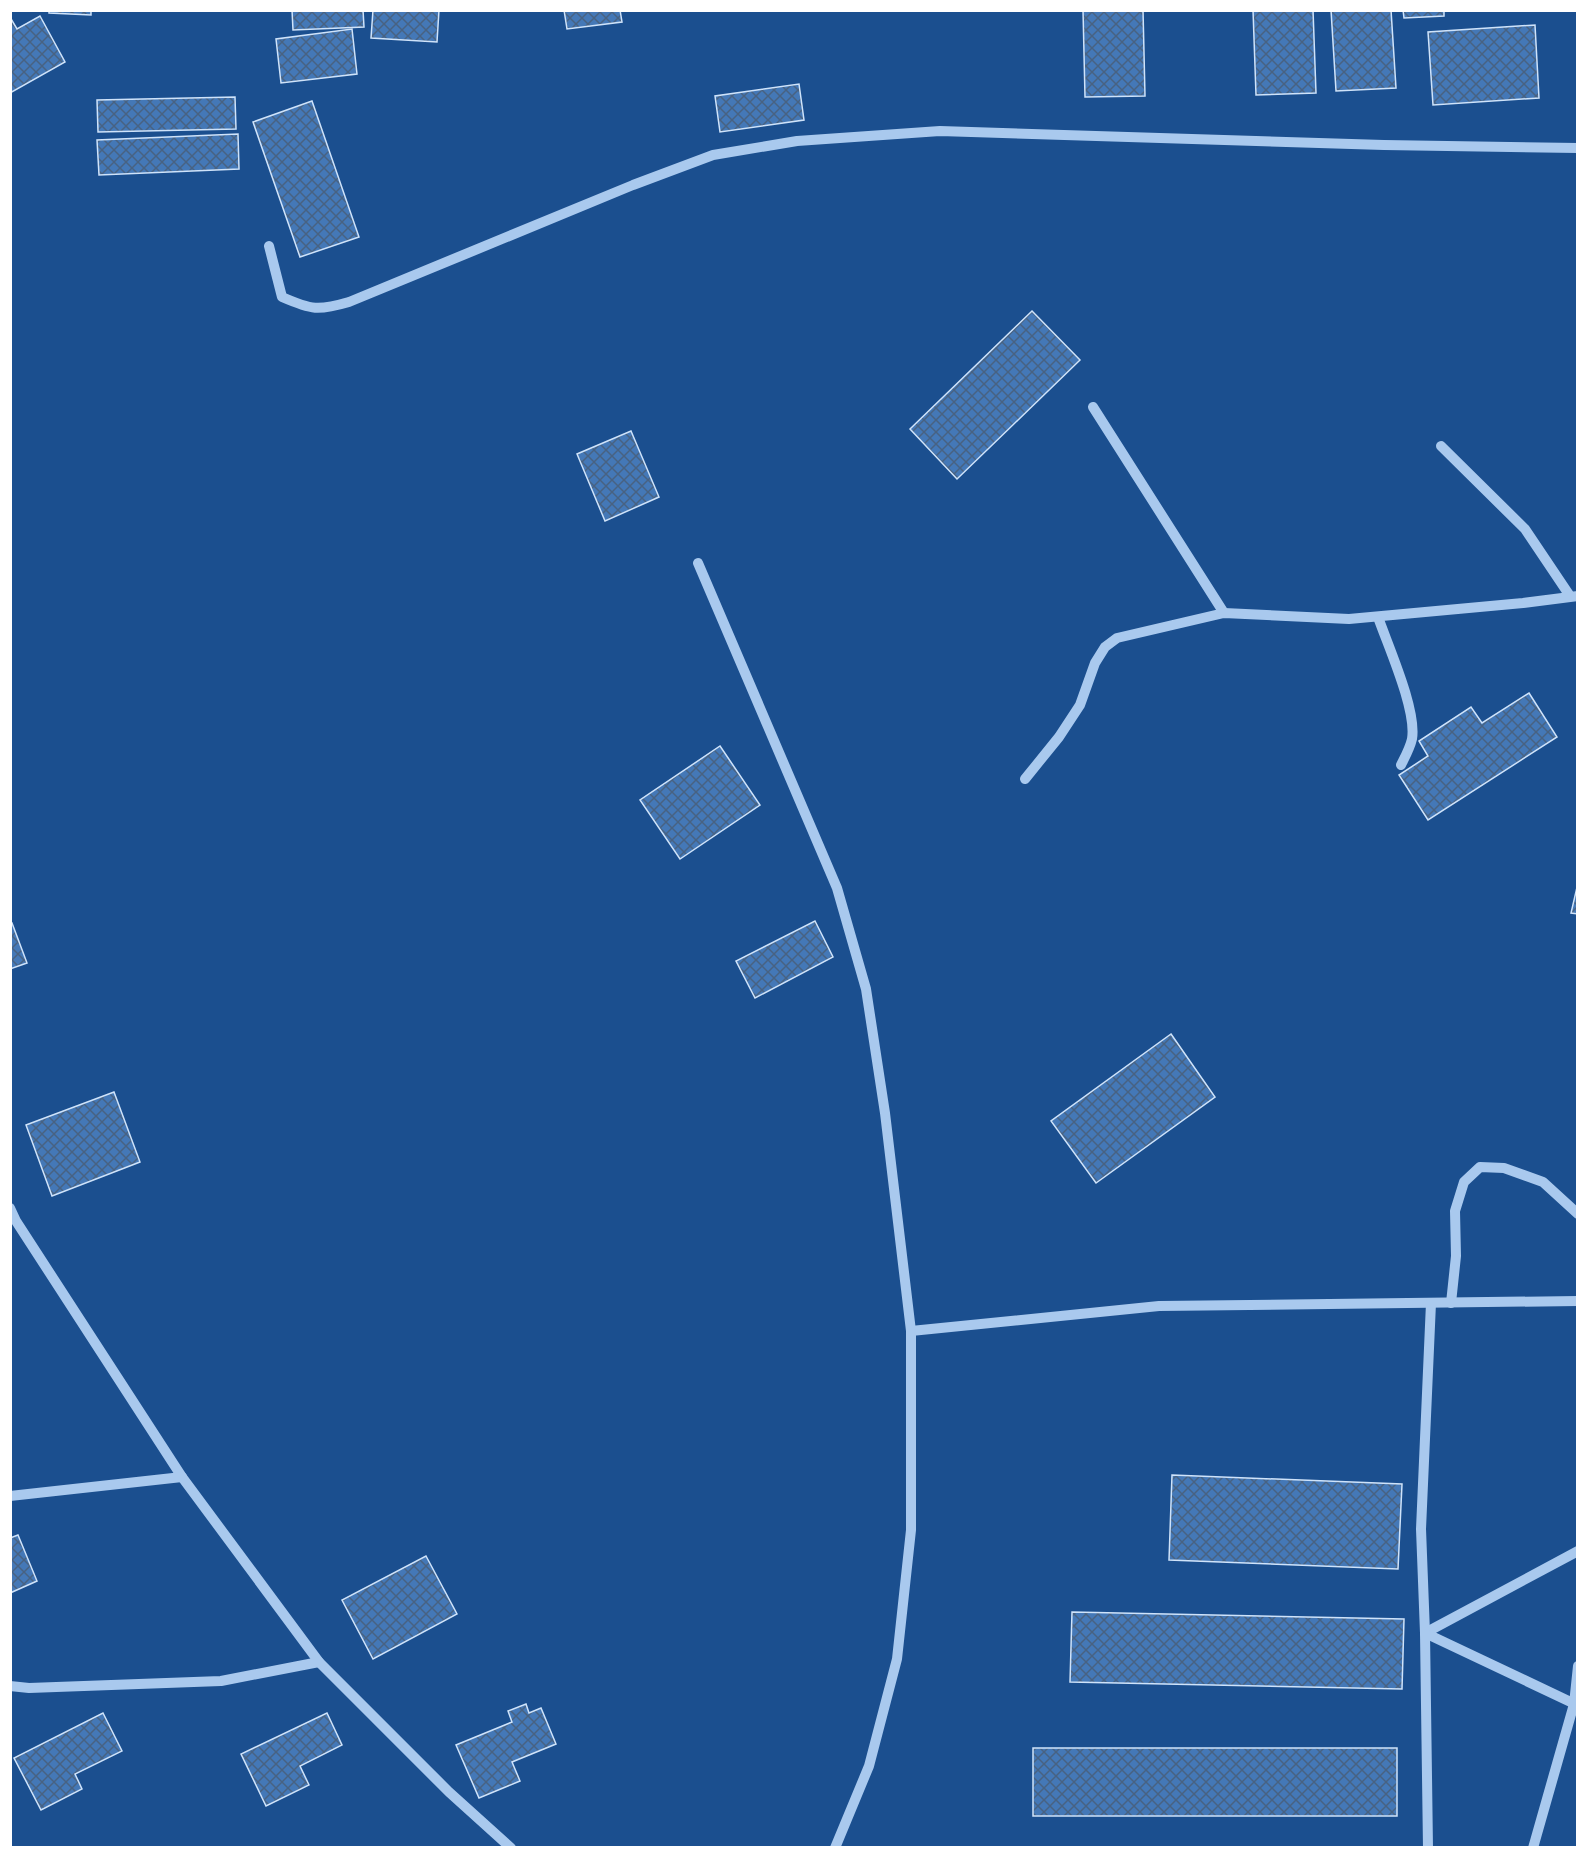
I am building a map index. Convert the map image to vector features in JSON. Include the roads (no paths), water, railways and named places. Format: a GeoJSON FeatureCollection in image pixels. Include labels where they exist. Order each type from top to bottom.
{"type":"FeatureCollection","features":[{"type":"Feature","properties":{"kind":"street"},"geometry":{"type":"LineString","coordinates":[[269,246],[282,297],[306,308],[328,309],[397,283],[633,185],[713,155],[797,141],[940,131],[1384,145],[1578,148]]}},
{"type":"Feature","properties":{"kind":"street"},"geometry":{"type":"LineString","coordinates":[[1093,407],[1224,613]]}},
{"type":"Feature","properties":{"kind":"street"},"geometry":{"type":"LineString","coordinates":[[1025,779],[1059,737],[1080,705],[1095,663],[1105,647],[1117,638],[1224,613],[1348,619],[1523,603],[1574,596],[1525,530],[1441,446]]}},
{"type":"Feature","properties":{"kind":"street"},"geometry":{"type":"LineString","coordinates":[[698,563],[837,888],[866,989],[885,1113],[911,1331],[911,1530],[897,1659],[869,1766],[836,1848]]}},
{"type":"Feature","properties":{"kind":"street"},"geometry":{"type":"LineString","coordinates":[[1378,617],[1411,712],[1412,737],[1401,765]]}},
{"type":"Feature","properties":{"kind":"street"},"geometry":{"type":"LineString","coordinates":[[1450,1303],[1456,1256],[1455,1211],[1464,1182],[1480,1167],[1504,1168],[1543,1182],[1578,1214]]}},
{"type":"Feature","properties":{"kind":"street"},"geometry":{"type":"LineString","coordinates":[[10,1208],[16,1221],[182,1478],[319,1662],[449,1792],[512,1848]]}},
{"type":"Feature","properties":{"kind":"street"},"geometry":{"type":"LineString","coordinates":[[911,1331],[1159,1306],[1578,1301]]}},
{"type":"Feature","properties":{"kind":"street"},"geometry":{"type":"LineString","coordinates":[[1428,1848],[1421,1529],[1431,1303]]}},
{"type":"Feature","properties":{"kind":"street"},"geometry":{"type":"LineString","coordinates":[[10,1496],[182,1478]]}},
{"type":"Feature","properties":{"kind":"street"},"geometry":{"type":"LineString","coordinates":[[1425,1633],[1578,1551]]}},
{"type":"Feature","properties":{"kind":"street"},"geometry":{"type":"LineString","coordinates":[[1425,1633],[1576,1704]]}},
{"type":"Feature","properties":{"kind":"street"},"geometry":{"type":"LineString","coordinates":[[10,1686],[29,1688],[221,1681],[319,1662]]}},
{"type":"Feature","properties":{"kind":"street"},"geometry":{"type":"LineString","coordinates":[[1533,1848],[1576,1704],[1578,1666]]}}]}
